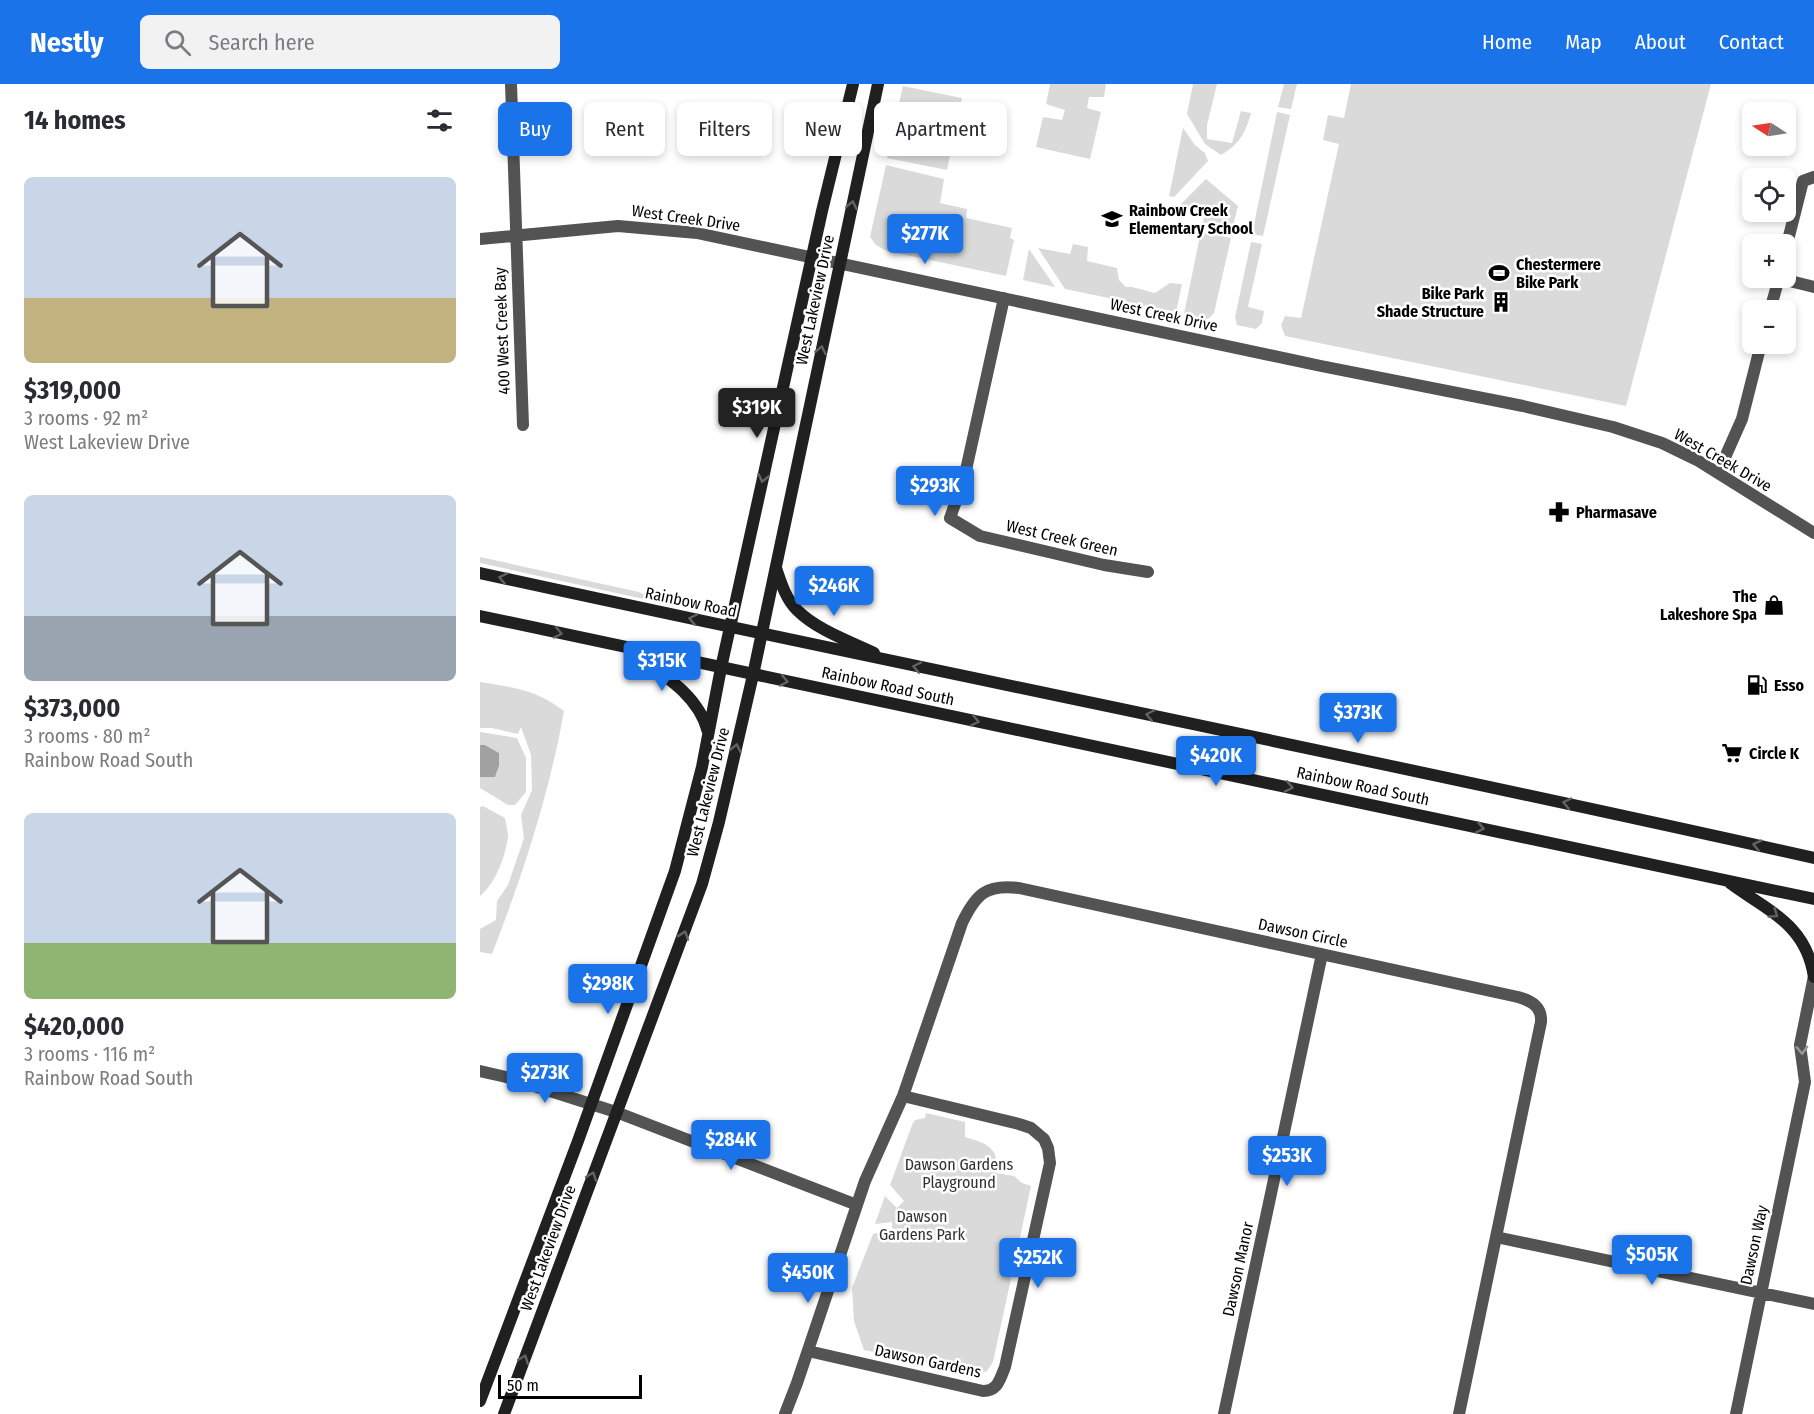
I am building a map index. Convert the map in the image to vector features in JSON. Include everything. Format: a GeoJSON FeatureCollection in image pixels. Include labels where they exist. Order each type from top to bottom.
{"type":"FeatureCollection","features":[{"type":"Feature","properties":{"kind":"main road","name":"West Lakeview Drive"},"geometry":{"type":"LineString","coordinates":[[480,1401],[592,1103],[675,871],[702,767],[730,627],[853,84]]}},
{"type":"Feature","properties":{"kind":"main road","name":"West Lakeview Drive"},"geometry":{"type":"LineString","coordinates":[[504,1414],[702,884],[753,675],[878,84]]}},
{"type":"Feature","properties":{"kind":"main road"},"geometry":{"type":"LineString","coordinates":[[776,567],[782,584],[797,609],[823,628],[894,662]]}},
{"type":"Feature","properties":{"kind":"main road","name":"Rainbow Road"},"geometry":{"type":"LineString","coordinates":[[480,573],[894,662]]}},
{"type":"Feature","properties":{"kind":"main road"},"geometry":{"type":"LineString","coordinates":[[480,616],[624,648],[682,690],[700,711],[708,733]]}},
{"type":"Feature","properties":{"kind":"main road","name":"Rainbow Road South"},"geometry":{"type":"LineString","coordinates":[[624,648],[1814,899]]}},
{"type":"Feature","properties":{"kind":"main road","name":"Rainbow Road South"},"geometry":{"type":"LineString","coordinates":[[894,662],[1613,812],[1814,858]]}},
{"type":"Feature","properties":{"kind":"main road"},"geometry":{"type":"LineString","coordinates":[[1727,880],[1776,915],[1797,934],[1809,952],[1814,976]]}},
{"type":"Feature","properties":{"kind":"street","name":"400 West Creek Bay"},"geometry":{"type":"LineString","coordinates":[[511,84],[523,425]]}},
{"type":"Feature","properties":{"kind":"street"},"geometry":{"type":"LineString","coordinates":[[1790,234],[1803,181],[1814,177]]}},
{"type":"Feature","properties":{"kind":"street","name":"West Creek Drive"},"geometry":{"type":"LineString","coordinates":[[480,239],[618,226],[697,233],[1321,366],[1523,406],[1613,427],[1662,443],[1718,473],[1814,534]]}},
{"type":"Feature","properties":{"kind":"street"},"geometry":{"type":"LineString","coordinates":[[1796,282],[1814,287]]}},
{"type":"Feature","properties":{"kind":"street","name":"West Creek Green"},"geometry":{"type":"LineString","coordinates":[[1004,298],[964,479],[950,518],[980,536],[1104,565],[1148,572]]}},
{"type":"Feature","properties":{"kind":"street"},"geometry":{"type":"LineString","coordinates":[[1718,473],[1742,419],[1758,354]]}},
{"type":"Feature","properties":{"kind":"street","name":"Dawson Circle"},"geometry":{"type":"LineString","coordinates":[[785,1414],[865,1181],[903,1096],[962,922],[970,907],[984,891],[999,887],[1019,888],[1518,996],[1529,1000],[1536,1006],[1542,1014],[1460,1414]]}},
{"type":"Feature","properties":{"kind":"street","name":"Dawson Manor"},"geometry":{"type":"LineString","coordinates":[[1224,1414],[1322,954]]}},
{"type":"Feature","properties":{"kind":"street","name":"Dawson Way"},"geometry":{"type":"LineString","coordinates":[[1736,1414],[1805,1083],[1800,1045],[1814,976]]}},
{"type":"Feature","properties":{"kind":"street","name":"Dawson Way"},"geometry":{"type":"LineString","coordinates":[[1805,1083],[1814,1070]]}},
{"type":"Feature","properties":{"kind":"street"},"geometry":{"type":"LineString","coordinates":[[480,1071],[592,1103],[857,1205]]}},
{"type":"Feature","properties":{"kind":"street","name":"Dawson Gardens"},"geometry":{"type":"LineString","coordinates":[[808,1351],[983,1391],[992,1390],[995,1387],[1005,1367],[1050,1163],[1048,1148],[1038,1133],[1018,1124],[903,1096]]}},
{"type":"Feature","properties":{"kind":"street"},"geometry":{"type":"LineString","coordinates":[[1496,1237],[1814,1304]]}},
{"type":"Feature","properties":{"kind":"green space"},"geometry":{"type":"Polygon","coordinates":[[[1050,84],[1106,84],[1104,97],[1089,97],[1087,108],[1101,112],[1090,159],[1036,147],[1043,117],[1062,120],[1065,110],[1046,104],[1050,84]]]}},
{"type":"Feature","properties":{"kind":"green space"},"geometry":{"type":"Polygon","coordinates":[[[1193,84],[1217,84],[1207,125],[1207,139],[1232,143],[1241,111],[1251,113],[1241,137],[1233,147],[1221,155],[1205,144],[1187,114],[1193,84]]]}},
{"type":"Feature","properties":{"kind":"green space"},"geometry":{"type":"Polygon","coordinates":[[[1284,84],[1297,84],[1291,109],[1278,107],[1284,84]]]}},
{"type":"Feature","properties":{"kind":"green space","name":"Chestermere Bike Park"},"geometry":{"type":"Polygon","coordinates":[[[1351,84],[1711,84],[1626,406],[1285,336],[1281,325],[1285,316],[1301,318],[1339,144],[1323,140],[1328,115],[1344,118],[1351,84]]]}},
{"type":"Feature","properties":{"kind":"green space"},"geometry":{"type":"Polygon","coordinates":[[[903,86],[962,98],[961,102],[899,102],[903,86]]]}},
{"type":"Feature","properties":{"kind":"green space"},"geometry":{"type":"Polygon","coordinates":[[[1277,112],[1290,115],[1263,236],[1252,234],[1277,112]]]}},
{"type":"Feature","properties":{"kind":"green space"},"geometry":{"type":"Polygon","coordinates":[[[1183,128],[1195,145],[1205,153],[1208,161],[1174,197],[1169,196],[1183,128]]]}},
{"type":"Feature","properties":{"kind":"green space"},"geometry":{"type":"Polygon","coordinates":[[[887,156],[950,156],[947,170],[887,158],[887,156]]]}},
{"type":"Feature","properties":{"kind":"green space"},"geometry":{"type":"Polygon","coordinates":[[[886,165],[944,179],[940,203],[967,209],[966,218],[1012,228],[1010,238],[1014,240],[1006,276],[887,251],[876,245],[870,237],[886,165]]]}},
{"type":"Feature","properties":{"kind":"green space"},"geometry":{"type":"Polygon","coordinates":[[[1206,179],[1238,206],[1232,230],[1203,224],[1204,213],[1177,208],[1206,179]]]}},
{"type":"Feature","properties":{"kind":"green space"},"geometry":{"type":"Polygon","coordinates":[[[1201,231],[1231,238],[1214,313],[1208,319],[1184,314],[1201,231]]]}},
{"type":"Feature","properties":{"kind":"green space"},"geometry":{"type":"Polygon","coordinates":[[[1251,242],[1262,244],[1248,307],[1264,311],[1262,323],[1256,329],[1237,325],[1235,317],[1251,242]]]}},
{"type":"Feature","properties":{"kind":"green space"},"geometry":{"type":"Polygon","coordinates":[[[1073,244],[1088,247],[1087,261],[1117,268],[1119,280],[1126,287],[1155,293],[1170,283],[1182,284],[1176,312],[1065,289],[1038,248],[1070,254],[1073,244]]]}},
{"type":"Feature","properties":{"kind":"green space"},"geometry":{"type":"Polygon","coordinates":[[[1029,249],[1055,287],[1023,280],[1029,249]]]}},
{"type":"Feature","properties":{"kind":"green space"},"geometry":{"type":"Polygon","coordinates":[[[480,557],[639,592],[661,599],[700,603],[701,606],[694,607],[639,598],[480,563],[480,557]]]}},
{"type":"Feature","properties":{"kind":"green space"},"geometry":{"type":"Polygon","coordinates":[[[480,682],[534,694],[564,711],[551,773],[534,834],[492,954],[480,952],[480,929],[496,920],[497,901],[508,885],[524,838],[521,815],[532,790],[531,755],[521,727],[518,734],[492,728],[480,728],[480,682]]]}},
{"type":"Feature","properties":{"kind":"green space"},"geometry":{"type":"Polygon","coordinates":[[[480,732],[517,738],[526,758],[526,792],[515,805],[508,805],[480,788],[480,777],[495,777],[499,766],[499,753],[485,745],[480,745],[480,732]]]}},
{"type":"Feature","properties":{"kind":"green space"},"geometry":{"type":"Polygon","coordinates":[[[483,806],[505,818],[508,837],[499,869],[491,884],[480,896],[480,807],[483,806]]]}},
{"type":"Feature","properties":{"kind":"green space"},"geometry":{"type":"Polygon","coordinates":[[[926,1113],[965,1122],[965,1137],[986,1144],[994,1152],[996,1173],[1014,1176],[1022,1183],[1031,1186],[993,1362],[987,1371],[978,1374],[864,1350],[854,1321],[852,1288],[873,1234],[892,1230],[892,1222],[875,1224],[885,1196],[897,1208],[904,1201],[890,1185],[912,1125],[915,1120],[925,1118],[926,1113]]]}},
{"type":"Feature","properties":{"kind":"shaded area"},"geometry":{"type":"Polygon","coordinates":[[[480,745],[485,745],[499,753],[499,766],[495,777],[480,777],[480,745]]]}},
{"type":"Feature","properties":{"kind":"place","name":"Rainbow Creek Elementary School"},"geometry":{"type":"Point","coordinates":[1112,219]}},
{"type":"Feature","properties":{"kind":"place","name":"Chestermere Bike Park"},"geometry":{"type":"Point","coordinates":[1499,273]}},
{"type":"Feature","properties":{"kind":"place","name":"Bike Park Shade Structure"},"geometry":{"type":"Point","coordinates":[1501,302]}},
{"type":"Feature","properties":{"kind":"place","name":"Pharmasave"},"geometry":{"type":"Point","coordinates":[1559,512]}},
{"type":"Feature","properties":{"kind":"place","name":"The Lakeshore Spa"},"geometry":{"type":"Point","coordinates":[1774,605]}},
{"type":"Feature","properties":{"kind":"place","name":"Esso"},"geometry":{"type":"Point","coordinates":[1757,685]}},
{"type":"Feature","properties":{"kind":"place","name":"Circle K"},"geometry":{"type":"Point","coordinates":[1732,753]}},
{"type":"Feature","properties":{"kind":"park label","name":"Dawson Gardens Playground"},"geometry":{"type":"Point","coordinates":[959,1173]}},
{"type":"Feature","properties":{"kind":"park label","name":"Dawson Gardens Park"},"geometry":{"type":"Point","coordinates":[922,1225]}}]}
